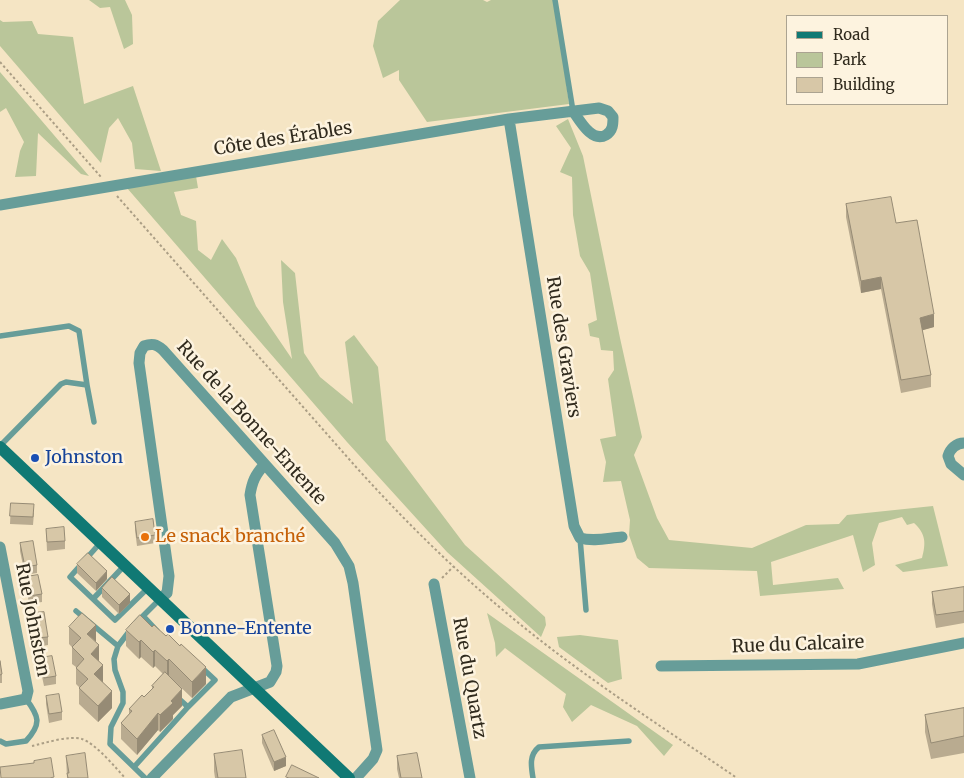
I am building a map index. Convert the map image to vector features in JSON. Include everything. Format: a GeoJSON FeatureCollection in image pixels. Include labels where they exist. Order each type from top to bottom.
{"type":"FeatureCollection","features":[{"type":"Feature","properties":{"kind":"main road"},"geometry":{"type":"LineString","coordinates":[[0,446],[347,777]]}},
{"type":"Feature","properties":{"kind":"street","name":"Côte des Érables"},"geometry":{"type":"LineString","coordinates":[[0,205],[509,119],[573,111]]}},
{"type":"Feature","properties":{"kind":"street","name":"Rue des Graviers"},"geometry":{"type":"LineString","coordinates":[[509,119],[574,526],[580,538]]}},
{"type":"Feature","properties":{"kind":"street","name":"Rue de la Bonne-Entente"},"geometry":{"type":"LineString","coordinates":[[161,598],[167,593],[169,576],[139,363],[140,353],[144,346],[150,344],[157,345],[163,350],[336,544],[349,566],[377,750],[374,759],[347,777]]}},
{"type":"Feature","properties":{"kind":"street"},"geometry":{"type":"LineString","coordinates":[[964,443],[959,443],[950,451],[948,456],[951,464],[964,474]]}},
{"type":"Feature","properties":{"kind":"street"},"geometry":{"type":"LineString","coordinates":[[152,778],[231,697],[270,682],[276,672],[278,666],[250,495],[251,484],[255,475],[264,465]]}},
{"type":"Feature","properties":{"kind":"street"},"geometry":{"type":"LineString","coordinates":[[580,538],[594,540],[622,536]]}},
{"type":"Feature","properties":{"kind":"street","name":"Rue Johnston"},"geometry":{"type":"LineString","coordinates":[[0,548],[28,691],[26,699]]}},
{"type":"Feature","properties":{"kind":"street","name":"Rue du Quartz"},"geometry":{"type":"LineString","coordinates":[[438,581],[470,778]]}},
{"type":"Feature","properties":{"kind":"street","name":"Rue du Calcaire"},"geometry":{"type":"LineString","coordinates":[[662,666],[858,664],[964,644]]}},
{"type":"Feature","properties":{"kind":"street"},"geometry":{"type":"LineString","coordinates":[[0,704],[26,699]]}},
{"type":"Feature","properties":{"kind":"lane"},"geometry":{"type":"LineString","coordinates":[[555,0],[573,111]]}},
{"type":"Feature","properties":{"kind":"lane"},"geometry":{"type":"LineString","coordinates":[[0,336],[69,326],[76,328],[79,331],[94,422]]}},
{"type":"Feature","properties":{"kind":"lane"},"geometry":{"type":"LineString","coordinates":[[0,446],[61,384],[66,382],[87,385]]}},
{"type":"Feature","properties":{"kind":"lane"},"geometry":{"type":"LineString","coordinates":[[580,538],[586,610]]}},
{"type":"Feature","properties":{"kind":"lane"},"geometry":{"type":"LineString","coordinates":[[101,542],[70,577],[115,620],[149,587]]}},
{"type":"Feature","properties":{"kind":"lane"},"geometry":{"type":"LineString","coordinates":[[93,599],[125,565]]}},
{"type":"Feature","properties":{"kind":"lane"},"geometry":{"type":"LineString","coordinates":[[145,778],[110,744],[111,727],[123,703],[123,692],[114,670],[114,659],[118,646],[127,633],[161,598]]}},
{"type":"Feature","properties":{"kind":"lane"},"geometry":{"type":"LineString","coordinates":[[76,611],[118,646]]}},
{"type":"Feature","properties":{"kind":"lane"},"geometry":{"type":"LineString","coordinates":[[144,616],[160,633]]}},
{"type":"Feature","properties":{"kind":"lane"},"geometry":{"type":"LineString","coordinates":[[134,767],[215,680],[196,662]]}},
{"type":"Feature","properties":{"kind":"lane"},"geometry":{"type":"LineString","coordinates":[[174,694],[188,707]]}},
{"type":"Feature","properties":{"kind":"lane"},"geometry":{"type":"LineString","coordinates":[[0,741],[6,744],[26,741],[37,726],[37,717],[26,699]]}},
{"type":"Feature","properties":{"kind":"lane"},"geometry":{"type":"LineString","coordinates":[[533,778],[531,760],[533,752],[539,746],[629,741]]}},
{"type":"Feature","properties":{"kind":"path"},"geometry":{"type":"LineString","coordinates":[[0,62],[105,182]]}},
{"type":"Feature","properties":{"kind":"path"},"geometry":{"type":"LineString","coordinates":[[113,191],[356,467],[453,567],[509,616],[568,661],[737,778]]}},
{"type":"Feature","properties":{"kind":"path"},"geometry":{"type":"LineString","coordinates":[[438,581],[453,567]]}},
{"type":"Feature","properties":{"kind":"path"},"geometry":{"type":"LineString","coordinates":[[26,747],[73,738],[82,739],[90,744],[125,778]]}},
{"type":"Feature","properties":{"kind":"green space"},"geometry":{"type":"Polygon","coordinates":[[[89,0],[125,0],[132,15],[133,44],[124,49],[110,7],[100,8],[89,0]]]}},
{"type":"Feature","properties":{"kind":"green space"},"geometry":{"type":"Polygon","coordinates":[[[400,0],[483,0],[487,2],[491,0],[555,0],[569,104],[427,122],[399,80],[399,70],[383,78],[373,46],[378,21],[400,0]]]}},
{"type":"Feature","properties":{"kind":"green space"},"geometry":{"type":"Polygon","coordinates":[[[0,20],[3,22],[32,21],[38,34],[73,37],[84,104],[133,86],[161,171],[135,169],[132,143],[118,118],[109,128],[101,163],[0,46],[0,20]]]}},
{"type":"Feature","properties":{"kind":"green space"},"geometry":{"type":"Polygon","coordinates":[[[0,72],[89,176],[81,174],[38,133],[36,176],[15,177],[20,151],[24,142],[6,108],[0,112],[0,72]]]}},
{"type":"Feature","properties":{"kind":"green space"},"geometry":{"type":"Polygon","coordinates":[[[568,119],[583,156],[642,437],[634,455],[657,518],[669,540],[752,548],[806,525],[839,524],[847,515],[933,506],[948,566],[903,572],[895,565],[922,558],[924,548],[924,539],[921,531],[914,523],[907,525],[902,517],[879,523],[872,543],[875,565],[863,572],[853,535],[771,562],[773,585],[838,578],[844,589],[760,596],[757,571],[649,568],[637,558],[629,535],[630,520],[621,481],[603,482],[606,462],[600,439],[616,436],[608,379],[614,370],[613,351],[601,350],[599,338],[590,336],[588,324],[597,320],[590,273],[580,256],[573,215],[572,177],[560,172],[571,148],[556,126],[568,119]]]}},
{"type":"Feature","properties":{"kind":"green space"},"geometry":{"type":"Polygon","coordinates":[[[196,176],[198,188],[174,192],[181,215],[196,221],[198,250],[211,260],[222,239],[236,258],[256,306],[292,359],[283,302],[281,260],[295,273],[304,353],[320,377],[353,404],[345,342],[354,335],[378,367],[386,440],[465,545],[545,617],[546,625],[541,637],[447,552],[347,442],[127,188],[196,176]]]}},
{"type":"Feature","properties":{"kind":"green space"},"geometry":{"type":"Polygon","coordinates":[[[487,613],[673,745],[664,756],[637,726],[591,705],[572,722],[563,707],[566,694],[505,648],[496,657],[495,643],[487,613]]]}},
{"type":"Feature","properties":{"kind":"green space"},"geometry":{"type":"Polygon","coordinates":[[[580,635],[618,640],[622,679],[608,683],[559,647],[557,637],[580,635]]]}},
{"type":"Feature","properties":{"kind":"building"},"geometry":{"type":"Polygon","coordinates":[[[891,197],[896,223],[917,220],[934,314],[920,318],[931,375],[901,380],[881,277],[861,281],[846,204],[891,197]]]}},
{"type":"Feature","properties":{"kind":"building"},"geometry":{"type":"Polygon","coordinates":[[[11,503],[34,504],[33,517],[10,516],[11,503]]]}},
{"type":"Feature","properties":{"kind":"building"},"geometry":{"type":"Polygon","coordinates":[[[153,519],[155,535],[137,538],[135,522],[153,519]]]}},
{"type":"Feature","properties":{"kind":"building"},"geometry":{"type":"Polygon","coordinates":[[[64,527],[65,541],[47,542],[46,529],[64,527]]]}},
{"type":"Feature","properties":{"kind":"building"},"geometry":{"type":"Polygon","coordinates":[[[33,541],[37,565],[25,567],[20,543],[33,541]]]}},
{"type":"Feature","properties":{"kind":"building"},"geometry":{"type":"Polygon","coordinates":[[[88,553],[107,571],[96,583],[77,564],[88,553]]]}},
{"type":"Feature","properties":{"kind":"building"},"geometry":{"type":"Polygon","coordinates":[[[38,575],[42,594],[29,596],[26,577],[38,575]]]}},
{"type":"Feature","properties":{"kind":"building"},"geometry":{"type":"Polygon","coordinates":[[[112,577],[130,594],[119,605],[102,588],[112,577]]]}},
{"type":"Feature","properties":{"kind":"building"},"geometry":{"type":"Polygon","coordinates":[[[964,587],[964,611],[936,615],[932,592],[964,587]]]}},
{"type":"Feature","properties":{"kind":"building"},"geometry":{"type":"Polygon","coordinates":[[[44,612],[48,637],[36,638],[33,613],[44,612]]]}},
{"type":"Feature","properties":{"kind":"building"},"geometry":{"type":"Polygon","coordinates":[[[82,613],[96,625],[87,634],[99,645],[91,654],[103,665],[94,674],[112,691],[98,706],[79,688],[88,679],[76,668],[84,659],[72,647],[81,638],[69,627],[82,613]]]}},
{"type":"Feature","properties":{"kind":"building"},"geometry":{"type":"Polygon","coordinates":[[[140,615],[152,627],[154,625],[166,636],[168,634],[180,646],[181,644],[206,667],[192,682],[169,659],[167,661],[155,650],[153,652],[141,640],[139,642],[126,630],[140,615]]]}},
{"type":"Feature","properties":{"kind":"building"},"geometry":{"type":"Polygon","coordinates":[[[52,656],[56,676],[44,678],[40,658],[52,656]]]}},
{"type":"Feature","properties":{"kind":"building"},"geometry":{"type":"Polygon","coordinates":[[[165,672],[182,689],[171,701],[173,703],[160,715],[158,713],[137,739],[121,723],[132,711],[129,709],[142,695],[144,697],[154,687],[152,686],[165,672]]]}},
{"type":"Feature","properties":{"kind":"building"},"geometry":{"type":"Polygon","coordinates":[[[59,694],[62,712],[49,714],[46,696],[59,694]]]}},
{"type":"Feature","properties":{"kind":"building"},"geometry":{"type":"Polygon","coordinates":[[[964,708],[964,736],[931,743],[925,715],[964,708]]]}},
{"type":"Feature","properties":{"kind":"building"},"geometry":{"type":"Polygon","coordinates":[[[274,730],[286,757],[274,762],[262,735],[274,730]]]}},
{"type":"Feature","properties":{"kind":"building"},"geometry":{"type":"Polygon","coordinates":[[[242,750],[246,778],[218,778],[214,754],[242,750]]]}},
{"type":"Feature","properties":{"kind":"building"},"geometry":{"type":"Polygon","coordinates":[[[85,753],[88,778],[68,778],[66,756],[85,753]]]}},
{"type":"Feature","properties":{"kind":"building"},"geometry":{"type":"Polygon","coordinates":[[[417,753],[422,778],[401,778],[397,756],[417,753]]]}},
{"type":"Feature","properties":{"kind":"building"},"geometry":{"type":"Polygon","coordinates":[[[51,758],[54,777],[1,778],[0,767],[34,763],[34,761],[51,758]]]}},
{"type":"Feature","properties":{"kind":"building"},"geometry":{"type":"Polygon","coordinates":[[[292,765],[319,778],[286,777],[292,765]]]}},
{"type":"Feature","properties":{"kind":"place","name":"Johnston"},"geometry":{"type":"Point","coordinates":[35,458]}},
{"type":"Feature","properties":{"kind":"place","name":"Le snack branché"},"geometry":{"type":"Point","coordinates":[145,537]}},
{"type":"Feature","properties":{"kind":"place","name":"Bonne-Entente"},"geometry":{"type":"Point","coordinates":[170,629]}}]}
